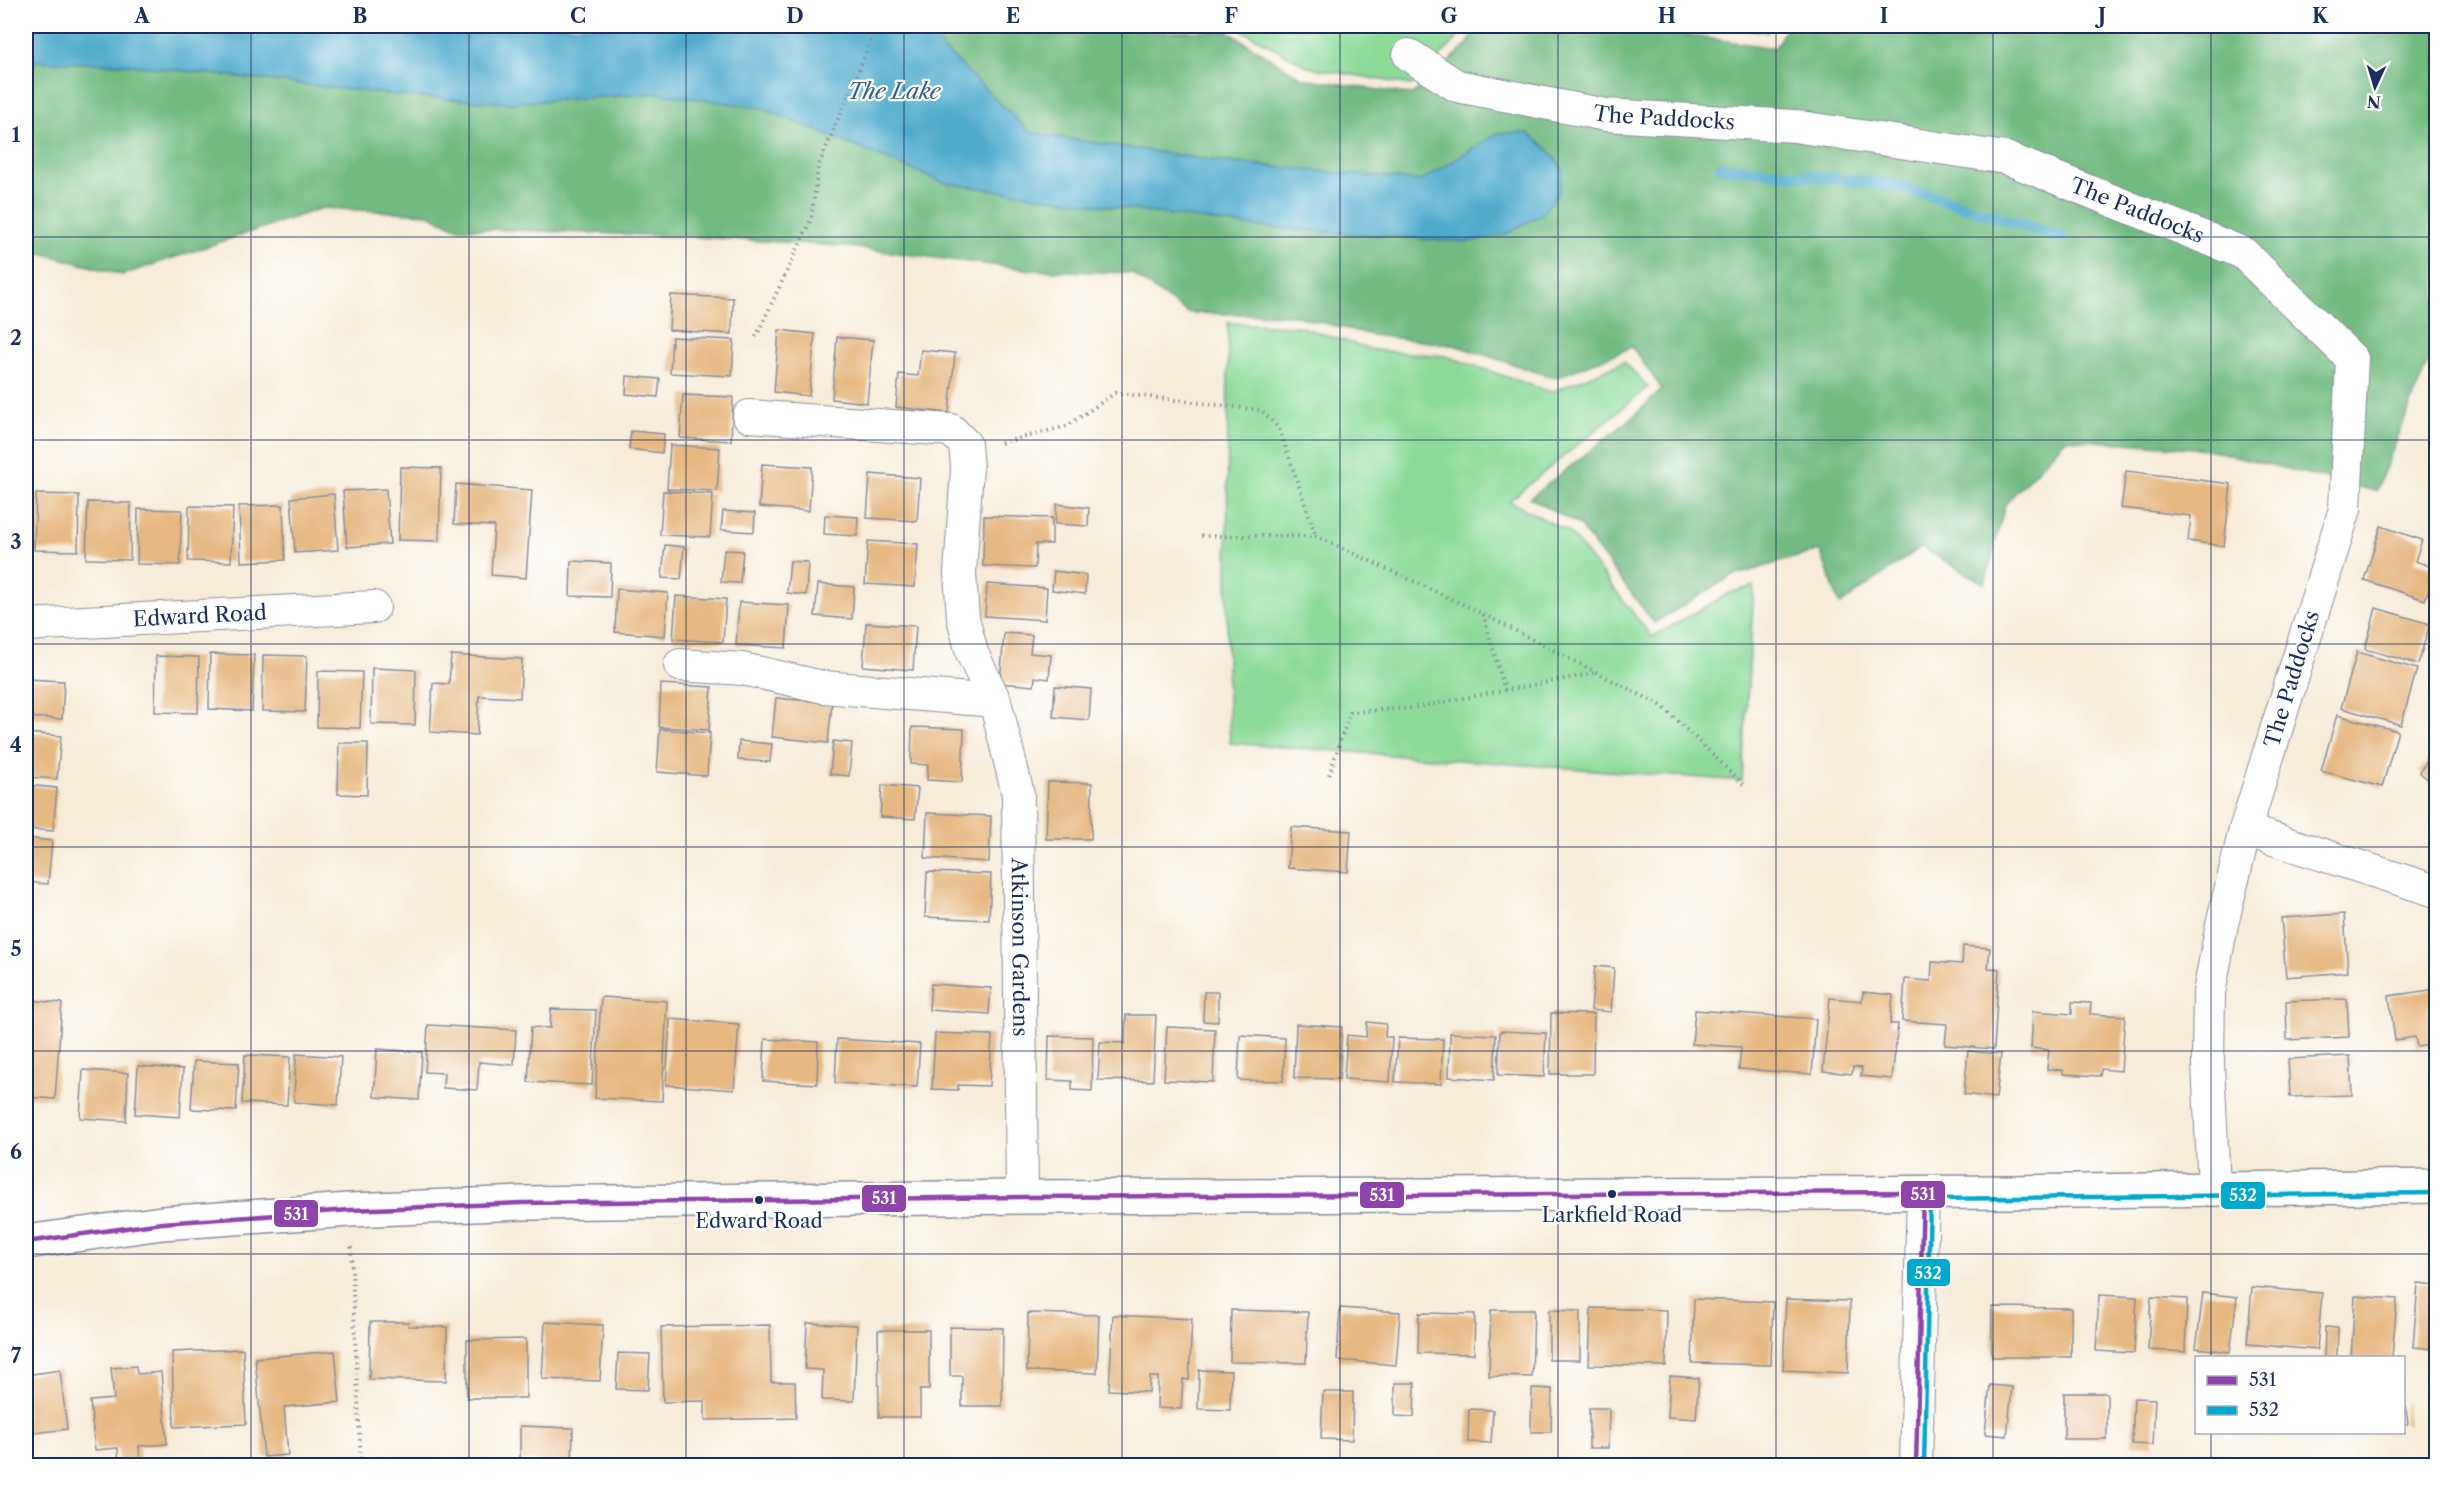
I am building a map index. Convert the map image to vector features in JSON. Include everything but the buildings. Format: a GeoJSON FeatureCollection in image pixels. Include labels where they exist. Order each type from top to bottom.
{"type":"FeatureCollection","features":[{"type":"Feature","properties":{"kind":"street","name":"The Paddocks"},"geometry":{"type":"LineString","coordinates":[[1409,55],[1457,86],[1606,115],[1794,126],[2006,158],[2243,253],[2352,359],[2345,509],[2245,830],[2222,924],[2209,993],[2208,1064],[2214,1188]]}},
{"type":"Feature","properties":{"kind":"street"},"geometry":{"type":"LineString","coordinates":[[749,416],[951,430],[965,444],[965,452]]}},
{"type":"Feature","properties":{"kind":"street","name":"Atkinson Gardens"},"geometry":{"type":"LineString","coordinates":[[965,452],[967,468],[960,573],[963,618],[972,653],[995,701],[1018,794],[1022,1197]]}},
{"type":"Feature","properties":{"kind":"street","name":"Edward Road"},"geometry":{"type":"LineString","coordinates":[[26,625],[374,607]]}},
{"type":"Feature","properties":{"kind":"street"},"geometry":{"type":"LineString","coordinates":[[680,665],[743,669],[823,687],[995,701]]}},
{"type":"Feature","properties":{"kind":"street"},"geometry":{"type":"LineString","coordinates":[[2245,830],[2436,891]]}},
{"type":"Feature","properties":{"kind":"street"},"geometry":{"type":"LineString","coordinates":[[26,1242],[162,1222],[350,1210],[533,1203],[2436,1186]]}},
{"type":"Feature","properties":{"kind":"street"},"geometry":{"type":"LineString","coordinates":[[1916,1466],[1923,1192]]}},
{"type":"Feature","properties":{"kind":"path"},"geometry":{"type":"LineString","coordinates":[[756,338],[811,220],[818,167],[877,26]]}},
{"type":"Feature","properties":{"kind":"path"},"geometry":{"type":"LineString","coordinates":[[965,452],[1068,426],[1115,393],[1261,410],[1279,428],[1316,537]]}},
{"type":"Feature","properties":{"kind":"path"},"geometry":{"type":"LineString","coordinates":[[1201,536],[1316,537],[1483,614],[1662,706],[1746,787]]}},
{"type":"Feature","properties":{"kind":"path"},"geometry":{"type":"LineString","coordinates":[[1483,614],[1505,691]]}},
{"type":"Feature","properties":{"kind":"path"},"geometry":{"type":"LineString","coordinates":[[1329,775],[1350,712],[1412,708],[1597,673]]}},
{"type":"Feature","properties":{"kind":"path"},"geometry":{"type":"LineString","coordinates":[[350,1210],[361,1466]]}},
{"type":"Feature","properties":{"kind":"green space"},"geometry":{"type":"Polygon","coordinates":[[[920,26],[1126,26],[1145,32],[1227,31],[1302,78],[1412,95],[1468,44],[1475,26],[1623,26],[1775,48],[1787,26],[2436,26],[2436,342],[2376,491],[2207,449],[2066,439],[2005,504],[1985,584],[1921,547],[1840,605],[1820,550],[1730,577],[1654,623],[1579,525],[1530,498],[1633,417],[1662,389],[1632,347],[1555,378],[1454,345],[1372,335],[1292,315],[1188,313],[1131,273],[1032,270],[841,246],[700,237],[456,228],[429,214],[322,208],[122,275],[26,249],[26,61],[123,64],[406,96],[511,103],[657,93],[762,108],[945,183],[1249,226],[1467,242],[1498,133],[1422,181],[1216,161],[1031,133],[920,26]]]}},
{"type":"Feature","properties":{"kind":"green space"},"geometry":{"type":"Polygon","coordinates":[[[1235,26],[1461,26],[1456,40],[1411,85],[1308,67],[1235,26]]]}},
{"type":"Feature","properties":{"kind":"green space"},"geometry":{"type":"Polygon","coordinates":[[[1714,26],[1771,26],[1768,32],[1714,26]]]}},
{"type":"Feature","properties":{"kind":"green space"},"geometry":{"type":"Polygon","coordinates":[[[1228,323],[1298,326],[1373,350],[1446,356],[1551,392],[1624,362],[1648,387],[1509,501],[1569,532],[1652,637],[1730,593],[1754,586],[1742,781],[1230,743],[1227,680],[1228,323]]]}},
{"type":"Feature","properties":{"kind":"water","name":"The Lake"},"geometry":{"type":"Polygon","coordinates":[[[26,26],[920,26],[1031,133],[1216,161],[1421,181],[1498,133],[1528,133],[1549,150],[1563,170],[1559,192],[1542,214],[1505,235],[1467,242],[1249,226],[945,183],[762,108],[657,93],[511,103],[406,96],[123,64],[26,61],[26,26]]]}},
{"type":"Feature","properties":{"kind":"waterway"},"geometry":{"type":"LineString","coordinates":[[1721,167],[1896,185],[2061,237]]}},
{"type":"Feature","properties":{"kind":"transit line","name":"531"},"geometry":{"type":"LineString","coordinates":[[26,1242],[162,1223],[350,1210],[522,1203],[1022,1197],[1923,1192],[1916,1466]]}},
{"type":"Feature","properties":{"kind":"transit line","name":"532"},"geometry":{"type":"LineString","coordinates":[[1924,1466],[1930,1199],[2436,1193]]}},
{"type":"Feature","properties":{"kind":"place","name":"Larkfield Road"},"geometry":{"type":"Point","coordinates":[1612,1194]}},
{"type":"Feature","properties":{"kind":"place","name":"Edward Road"},"geometry":{"type":"Point","coordinates":[759,1200]}}]}
